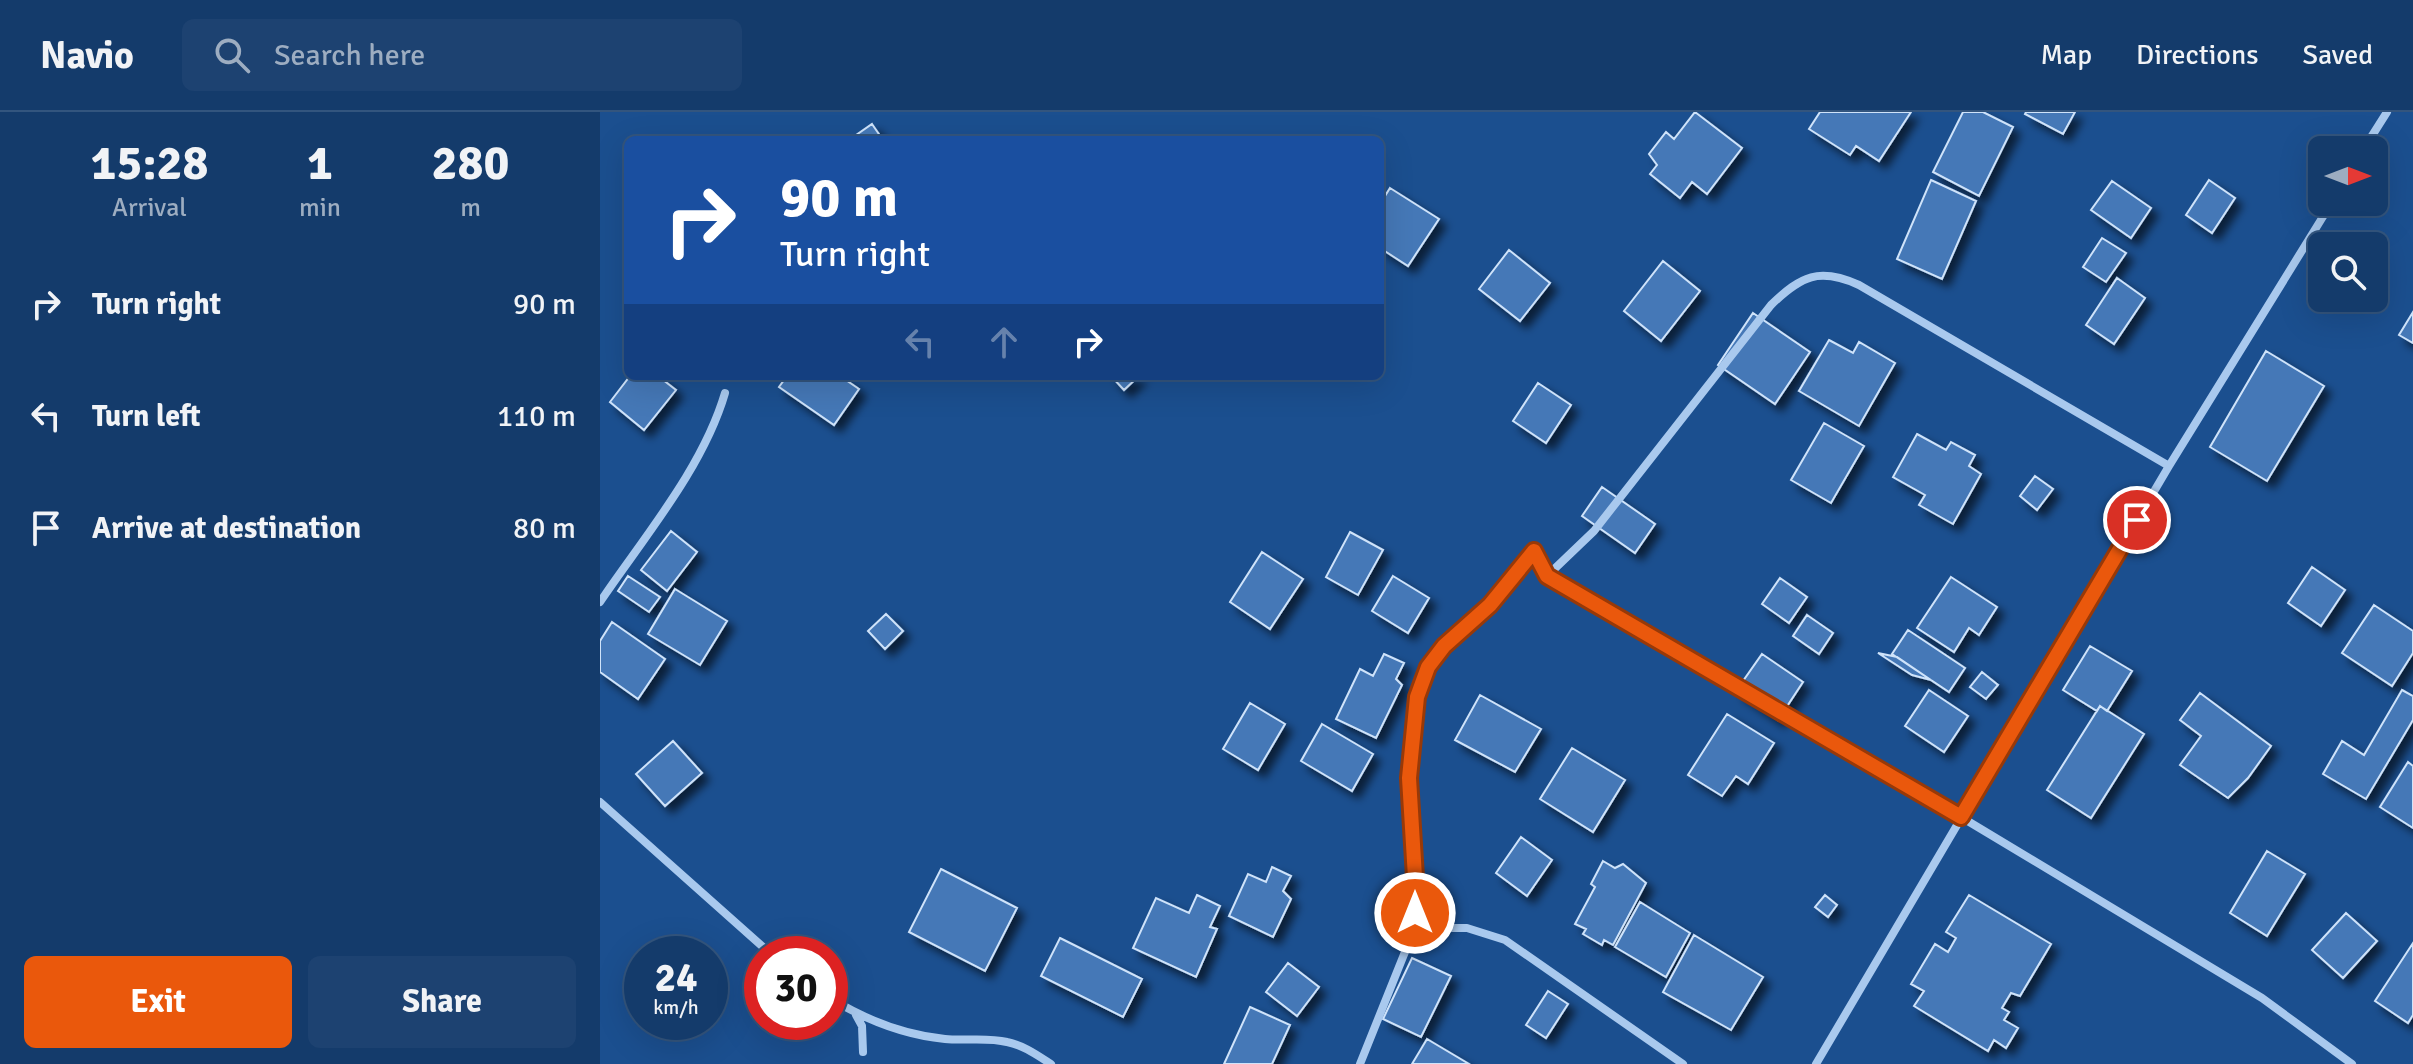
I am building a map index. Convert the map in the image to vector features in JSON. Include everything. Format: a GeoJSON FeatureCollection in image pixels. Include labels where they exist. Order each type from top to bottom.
{"type":"FeatureCollection","features":[{"type":"Feature","properties":{"kind":"street"},"geometry":{"type":"LineString","coordinates":[[2372,136],[2387,112]]}},
{"type":"Feature","properties":{"kind":"street"},"geometry":{"type":"LineString","coordinates":[[1816,1064],[2169,466],[2323,216]]}},
{"type":"Feature","properties":{"kind":"street"},"geometry":{"type":"LineString","coordinates":[[1547,576],[1594,531],[1771,305],[1791,285],[1814,275],[1841,277],[1859,285],[2169,466]]}},
{"type":"Feature","properties":{"kind":"street"},"geometry":{"type":"LineString","coordinates":[[600,602],[700,454],[725,393]]}},
{"type":"Feature","properties":{"kind":"street"},"geometry":{"type":"LineString","coordinates":[[1360,1064],[1413,932],[1416,894],[1409,778],[1417,697],[1428,667],[1444,646],[1490,605],[1534,551],[1547,576],[1961,817],[2262,998],[2352,1064]]}},
{"type":"Feature","properties":{"kind":"street"},"geometry":{"type":"LineString","coordinates":[[600,802],[751,936]]}},
{"type":"Feature","properties":{"kind":"street"},"geometry":{"type":"LineString","coordinates":[[1413,932],[1467,928],[1505,940],[1683,1064]]}},
{"type":"Feature","properties":{"kind":"street"},"geometry":{"type":"LineString","coordinates":[[848,1009],[933,1037],[1017,1044],[1051,1064]]}},
{"type":"Feature","properties":{"kind":"street"},"geometry":{"type":"LineString","coordinates":[[856,1014],[862,1026],[863,1052]]}},
{"type":"Feature","properties":{"kind":"building"},"geometry":{"type":"Polygon","coordinates":[[[1695,112],[1742,148],[1707,194],[1692,182],[1680,198],[1650,174],[1657,165],[1649,154],[1666,132],[1674,139],[1695,112]]]}},
{"type":"Feature","properties":{"kind":"building"},"geometry":{"type":"Polygon","coordinates":[[[1820,112],[1911,112],[1879,161],[1856,146],[1850,155],[1809,129],[1820,112]]]}},
{"type":"Feature","properties":{"kind":"building"},"geometry":{"type":"Polygon","coordinates":[[[1963,112],[1983,112],[2013,127],[1979,196],[1933,172],[1963,112]]]}},
{"type":"Feature","properties":{"kind":"building"},"geometry":{"type":"Polygon","coordinates":[[[2026,112],[2075,112],[2063,134],[2026,112]]]}},
{"type":"Feature","properties":{"kind":"building"},"geometry":{"type":"Polygon","coordinates":[[[872,124],[880,136],[855,136],[872,124]]]}},
{"type":"Feature","properties":{"kind":"building"},"geometry":{"type":"Polygon","coordinates":[[[1931,180],[1976,201],[1942,279],[1897,259],[1931,180]]]}},
{"type":"Feature","properties":{"kind":"building"},"geometry":{"type":"Polygon","coordinates":[[[2209,180],[2235,198],[2212,233],[2186,215],[2209,180]]]}},
{"type":"Feature","properties":{"kind":"building"},"geometry":{"type":"Polygon","coordinates":[[[2112,181],[2151,208],[2131,238],[2091,210],[2112,181]]]}},
{"type":"Feature","properties":{"kind":"building"},"geometry":{"type":"Polygon","coordinates":[[[1390,188],[1439,219],[1408,266],[1384,251],[1384,198],[1390,188]]]}},
{"type":"Feature","properties":{"kind":"building"},"geometry":{"type":"Polygon","coordinates":[[[2102,238],[2126,253],[2106,282],[2083,267],[2102,238]]]}},
{"type":"Feature","properties":{"kind":"building"},"geometry":{"type":"Polygon","coordinates":[[[1509,250],[1550,283],[1520,321],[1479,289],[1509,250]]]}},
{"type":"Feature","properties":{"kind":"building"},"geometry":{"type":"Polygon","coordinates":[[[1663,261],[1700,291],[1661,341],[1624,311],[1663,261]]]}},
{"type":"Feature","properties":{"kind":"building"},"geometry":{"type":"Polygon","coordinates":[[[2117,278],[2145,298],[2114,344],[2086,325],[2117,278]]]}},
{"type":"Feature","properties":{"kind":"building"},"geometry":{"type":"Polygon","coordinates":[[[2413,312],[2413,343],[2399,335],[2413,312]]]}},
{"type":"Feature","properties":{"kind":"building"},"geometry":{"type":"Polygon","coordinates":[[[1753,313],[1810,352],[1775,404],[1718,365],[1753,313]]]}},
{"type":"Feature","properties":{"kind":"building"},"geometry":{"type":"Polygon","coordinates":[[[1829,340],[1853,353],[1859,342],[1895,363],[1859,426],[1799,391],[1829,340]]]}},
{"type":"Feature","properties":{"kind":"building"},"geometry":{"type":"Polygon","coordinates":[[[2266,351],[2324,386],[2267,481],[2210,447],[2266,351]]]}},
{"type":"Feature","properties":{"kind":"building"},"geometry":{"type":"Polygon","coordinates":[[[627,380],[663,380],[676,390],[644,430],[610,402],[627,380]]]}},
{"type":"Feature","properties":{"kind":"building"},"geometry":{"type":"Polygon","coordinates":[[[784,380],[846,380],[859,389],[834,425],[779,387],[784,380]]]}},
{"type":"Feature","properties":{"kind":"building"},"geometry":{"type":"Polygon","coordinates":[[[1115,380],[1135,380],[1124,390],[1115,380]]]}},
{"type":"Feature","properties":{"kind":"building"},"geometry":{"type":"Polygon","coordinates":[[[1538,383],[1571,405],[1546,443],[1513,421],[1538,383]]]}},
{"type":"Feature","properties":{"kind":"building"},"geometry":{"type":"Polygon","coordinates":[[[1824,423],[1864,446],[1831,503],[1791,480],[1824,423]]]}},
{"type":"Feature","properties":{"kind":"building"},"geometry":{"type":"Polygon","coordinates":[[[1917,434],[1946,450],[1951,442],[1975,455],[1969,466],[1981,474],[1953,524],[1919,505],[1925,495],[1893,477],[1917,434]]]}},
{"type":"Feature","properties":{"kind":"building"},"geometry":{"type":"Polygon","coordinates":[[[2035,476],[2053,489],[2037,510],[2020,496],[2035,476]]]}},
{"type":"Feature","properties":{"kind":"building"},"geometry":{"type":"Polygon","coordinates":[[[1602,487],[1655,524],[1635,553],[1582,516],[1602,487]]]}},
{"type":"Feature","properties":{"kind":"building"},"geometry":{"type":"Polygon","coordinates":[[[671,531],[697,552],[667,591],[641,570],[671,531]]]}},
{"type":"Feature","properties":{"kind":"building"},"geometry":{"type":"Polygon","coordinates":[[[1350,532],[1383,550],[1358,595],[1326,577],[1350,532]]]}},
{"type":"Feature","properties":{"kind":"building"},"geometry":{"type":"Polygon","coordinates":[[[1262,552],[1303,579],[1270,629],[1230,602],[1262,552]]]}},
{"type":"Feature","properties":{"kind":"building"},"geometry":{"type":"Polygon","coordinates":[[[2312,567],[2345,590],[2321,626],[2288,603],[2312,567]]]}},
{"type":"Feature","properties":{"kind":"building"},"geometry":{"type":"Polygon","coordinates":[[[628,576],[660,597],[649,612],[618,591],[628,576]]]}},
{"type":"Feature","properties":{"kind":"building"},"geometry":{"type":"Polygon","coordinates":[[[1393,576],[1429,598],[1408,633],[1372,611],[1393,576]]]}},
{"type":"Feature","properties":{"kind":"building"},"geometry":{"type":"Polygon","coordinates":[[[1951,577],[1997,607],[1979,635],[1969,628],[1954,652],[1917,628],[1951,577]]]}},
{"type":"Feature","properties":{"kind":"building"},"geometry":{"type":"Polygon","coordinates":[[[1780,578],[1807,597],[1789,623],[1762,604],[1780,578]]]}},
{"type":"Feature","properties":{"kind":"building"},"geometry":{"type":"Polygon","coordinates":[[[675,589],[727,621],[700,665],[648,634],[675,589]]]}},
{"type":"Feature","properties":{"kind":"building"},"geometry":{"type":"Polygon","coordinates":[[[2374,605],[2413,631],[2413,653],[2392,686],[2342,653],[2374,605]]]}},
{"type":"Feature","properties":{"kind":"building"},"geometry":{"type":"Polygon","coordinates":[[[886,614],[903,631],[885,649],[868,631],[886,614]]]}},
{"type":"Feature","properties":{"kind":"building"},"geometry":{"type":"Polygon","coordinates":[[[1807,615],[1833,633],[1819,654],[1793,636],[1807,615]]]}},
{"type":"Feature","properties":{"kind":"building"},"geometry":{"type":"Polygon","coordinates":[[[612,622],[665,659],[638,699],[600,672],[600,641],[612,622]]]}},
{"type":"Feature","properties":{"kind":"building"},"geometry":{"type":"Polygon","coordinates":[[[1908,630],[1965,668],[1949,692],[1892,654],[1908,630]]]}},
{"type":"Feature","properties":{"kind":"building"},"geometry":{"type":"Polygon","coordinates":[[[2090,646],[2132,671],[2107,711],[2100,706],[2097,711],[2063,690],[2090,646]]]}},
{"type":"Feature","properties":{"kind":"building"},"geometry":{"type":"Polygon","coordinates":[[[1878,653],[1897,657],[1931,680],[1912,675],[1878,653]]]}},
{"type":"Feature","properties":{"kind":"building"},"geometry":{"type":"Polygon","coordinates":[[[1384,654],[1404,663],[1396,679],[1402,685],[1376,738],[1336,719],[1360,669],[1373,676],[1384,654]]]}},
{"type":"Feature","properties":{"kind":"building"},"geometry":{"type":"Polygon","coordinates":[[[1762,654],[1803,682],[1778,720],[1736,691],[1762,654]]]}},
{"type":"Feature","properties":{"kind":"building"},"geometry":{"type":"Polygon","coordinates":[[[1982,672],[1998,685],[1986,699],[1970,687],[1982,672]]]}},
{"type":"Feature","properties":{"kind":"building"},"geometry":{"type":"Polygon","coordinates":[[[1929,690],[1968,716],[1944,752],[1905,726],[1929,690]]]}},
{"type":"Feature","properties":{"kind":"building"},"geometry":{"type":"Polygon","coordinates":[[[2402,690],[2413,696],[2413,720],[2366,799],[2323,774],[2342,741],[2364,755],[2402,690]]]}},
{"type":"Feature","properties":{"kind":"building"},"geometry":{"type":"Polygon","coordinates":[[[2200,693],[2271,746],[2248,778],[2228,798],[2180,765],[2201,736],[2180,720],[2200,693]]]}},
{"type":"Feature","properties":{"kind":"building"},"geometry":{"type":"Polygon","coordinates":[[[1480,695],[1541,729],[1515,772],[1455,740],[1480,695]]]}},
{"type":"Feature","properties":{"kind":"building"},"geometry":{"type":"Polygon","coordinates":[[[1250,703],[1285,724],[1258,770],[1223,749],[1250,703]]]}},
{"type":"Feature","properties":{"kind":"building"},"geometry":{"type":"Polygon","coordinates":[[[2100,706],[2144,734],[2091,818],[2047,790],[2100,706]]]}},
{"type":"Feature","properties":{"kind":"building"},"geometry":{"type":"Polygon","coordinates":[[[1727,714],[1774,743],[1748,784],[1736,776],[1722,796],[1688,775],[1727,714]]]}},
{"type":"Feature","properties":{"kind":"building"},"geometry":{"type":"Polygon","coordinates":[[[1322,724],[1373,754],[1352,791],[1301,761],[1322,724]]]}},
{"type":"Feature","properties":{"kind":"building"},"geometry":{"type":"Polygon","coordinates":[[[673,741],[702,773],[665,806],[636,774],[673,741]]]}},
{"type":"Feature","properties":{"kind":"building"},"geometry":{"type":"Polygon","coordinates":[[[1572,748],[1625,780],[1593,832],[1540,799],[1572,748]]]}},
{"type":"Feature","properties":{"kind":"building"},"geometry":{"type":"Polygon","coordinates":[[[2408,762],[2413,766],[2413,828],[2380,807],[2408,762]]]}},
{"type":"Feature","properties":{"kind":"building"},"geometry":{"type":"Polygon","coordinates":[[[1521,837],[1552,860],[1527,896],[1496,873],[1521,837]]]}},
{"type":"Feature","properties":{"kind":"building"},"geometry":{"type":"Polygon","coordinates":[[[2267,851],[2305,874],[2267,936],[2230,913],[2267,851]]]}},
{"type":"Feature","properties":{"kind":"building"},"geometry":{"type":"Polygon","coordinates":[[[1603,861],[1615,868],[1623,864],[1646,883],[1613,945],[1604,940],[1602,945],[1583,934],[1586,929],[1575,924],[1595,887],[1591,884],[1603,861]]]}},
{"type":"Feature","properties":{"kind":"building"},"geometry":{"type":"Polygon","coordinates":[[[1272,867],[1291,876],[1283,891],[1291,899],[1273,937],[1229,916],[1248,874],[1266,882],[1272,867]]]}},
{"type":"Feature","properties":{"kind":"building"},"geometry":{"type":"Polygon","coordinates":[[[941,869],[1017,908],[985,971],[909,932],[941,869]]]}},
{"type":"Feature","properties":{"kind":"building"},"geometry":{"type":"Polygon","coordinates":[[[1197,895],[1220,906],[1210,927],[1217,929],[1196,977],[1133,948],[1156,898],[1189,913],[1197,895]]]}},
{"type":"Feature","properties":{"kind":"building"},"geometry":{"type":"Polygon","coordinates":[[[1825,895],[1837,905],[1828,917],[1815,907],[1825,895]]]}},
{"type":"Feature","properties":{"kind":"building"},"geometry":{"type":"Polygon","coordinates":[[[1969,895],[2051,944],[2020,996],[2011,993],[2002,1008],[2009,1012],[2004,1020],[2018,1028],[2006,1048],[1994,1040],[1988,1051],[1914,1006],[1924,991],[1911,984],[1935,944],[1948,952],[1956,938],[1946,932],[1969,895]]]}},
{"type":"Feature","properties":{"kind":"building"},"geometry":{"type":"Polygon","coordinates":[[[1640,902],[1690,933],[1666,977],[1615,947],[1640,902]]]}},
{"type":"Feature","properties":{"kind":"building"},"geometry":{"type":"Polygon","coordinates":[[[2346,913],[2377,941],[2343,978],[2312,950],[2346,913]]]}},
{"type":"Feature","properties":{"kind":"building"},"geometry":{"type":"Polygon","coordinates":[[[1694,935],[1763,977],[1731,1030],[1663,992],[1694,935]]]}},
{"type":"Feature","properties":{"kind":"building"},"geometry":{"type":"Polygon","coordinates":[[[1060,938],[1142,979],[1123,1017],[1041,976],[1060,938]]]}},
{"type":"Feature","properties":{"kind":"building"},"geometry":{"type":"Polygon","coordinates":[[[2413,943],[2413,1015],[2408,1023],[2375,1001],[2413,943]]]}},
{"type":"Feature","properties":{"kind":"building"},"geometry":{"type":"Polygon","coordinates":[[[1412,958],[1451,976],[1421,1037],[1383,1019],[1412,958]]]}},
{"type":"Feature","properties":{"kind":"building"},"geometry":{"type":"Polygon","coordinates":[[[1288,963],[1319,987],[1297,1016],[1266,992],[1288,963]]]}},
{"type":"Feature","properties":{"kind":"building"},"geometry":{"type":"Polygon","coordinates":[[[1548,991],[1568,1004],[1546,1038],[1526,1025],[1548,991]]]}},
{"type":"Feature","properties":{"kind":"building"},"geometry":{"type":"Polygon","coordinates":[[[1250,1007],[1290,1025],[1272,1064],[1224,1064],[1250,1007]]]}},
{"type":"Feature","properties":{"kind":"building"},"geometry":{"type":"Polygon","coordinates":[[[1427,1039],[1469,1064],[1412,1064],[1427,1039]]]}},
{"type":"Feature","properties":{"kind":"route"},"geometry":{"type":"LineString","coordinates":[[1415,913],[1409,778],[1417,697],[1428,667],[1444,646],[1490,605],[1534,551],[1547,576],[1961,817],[2137,520]]}}]}
